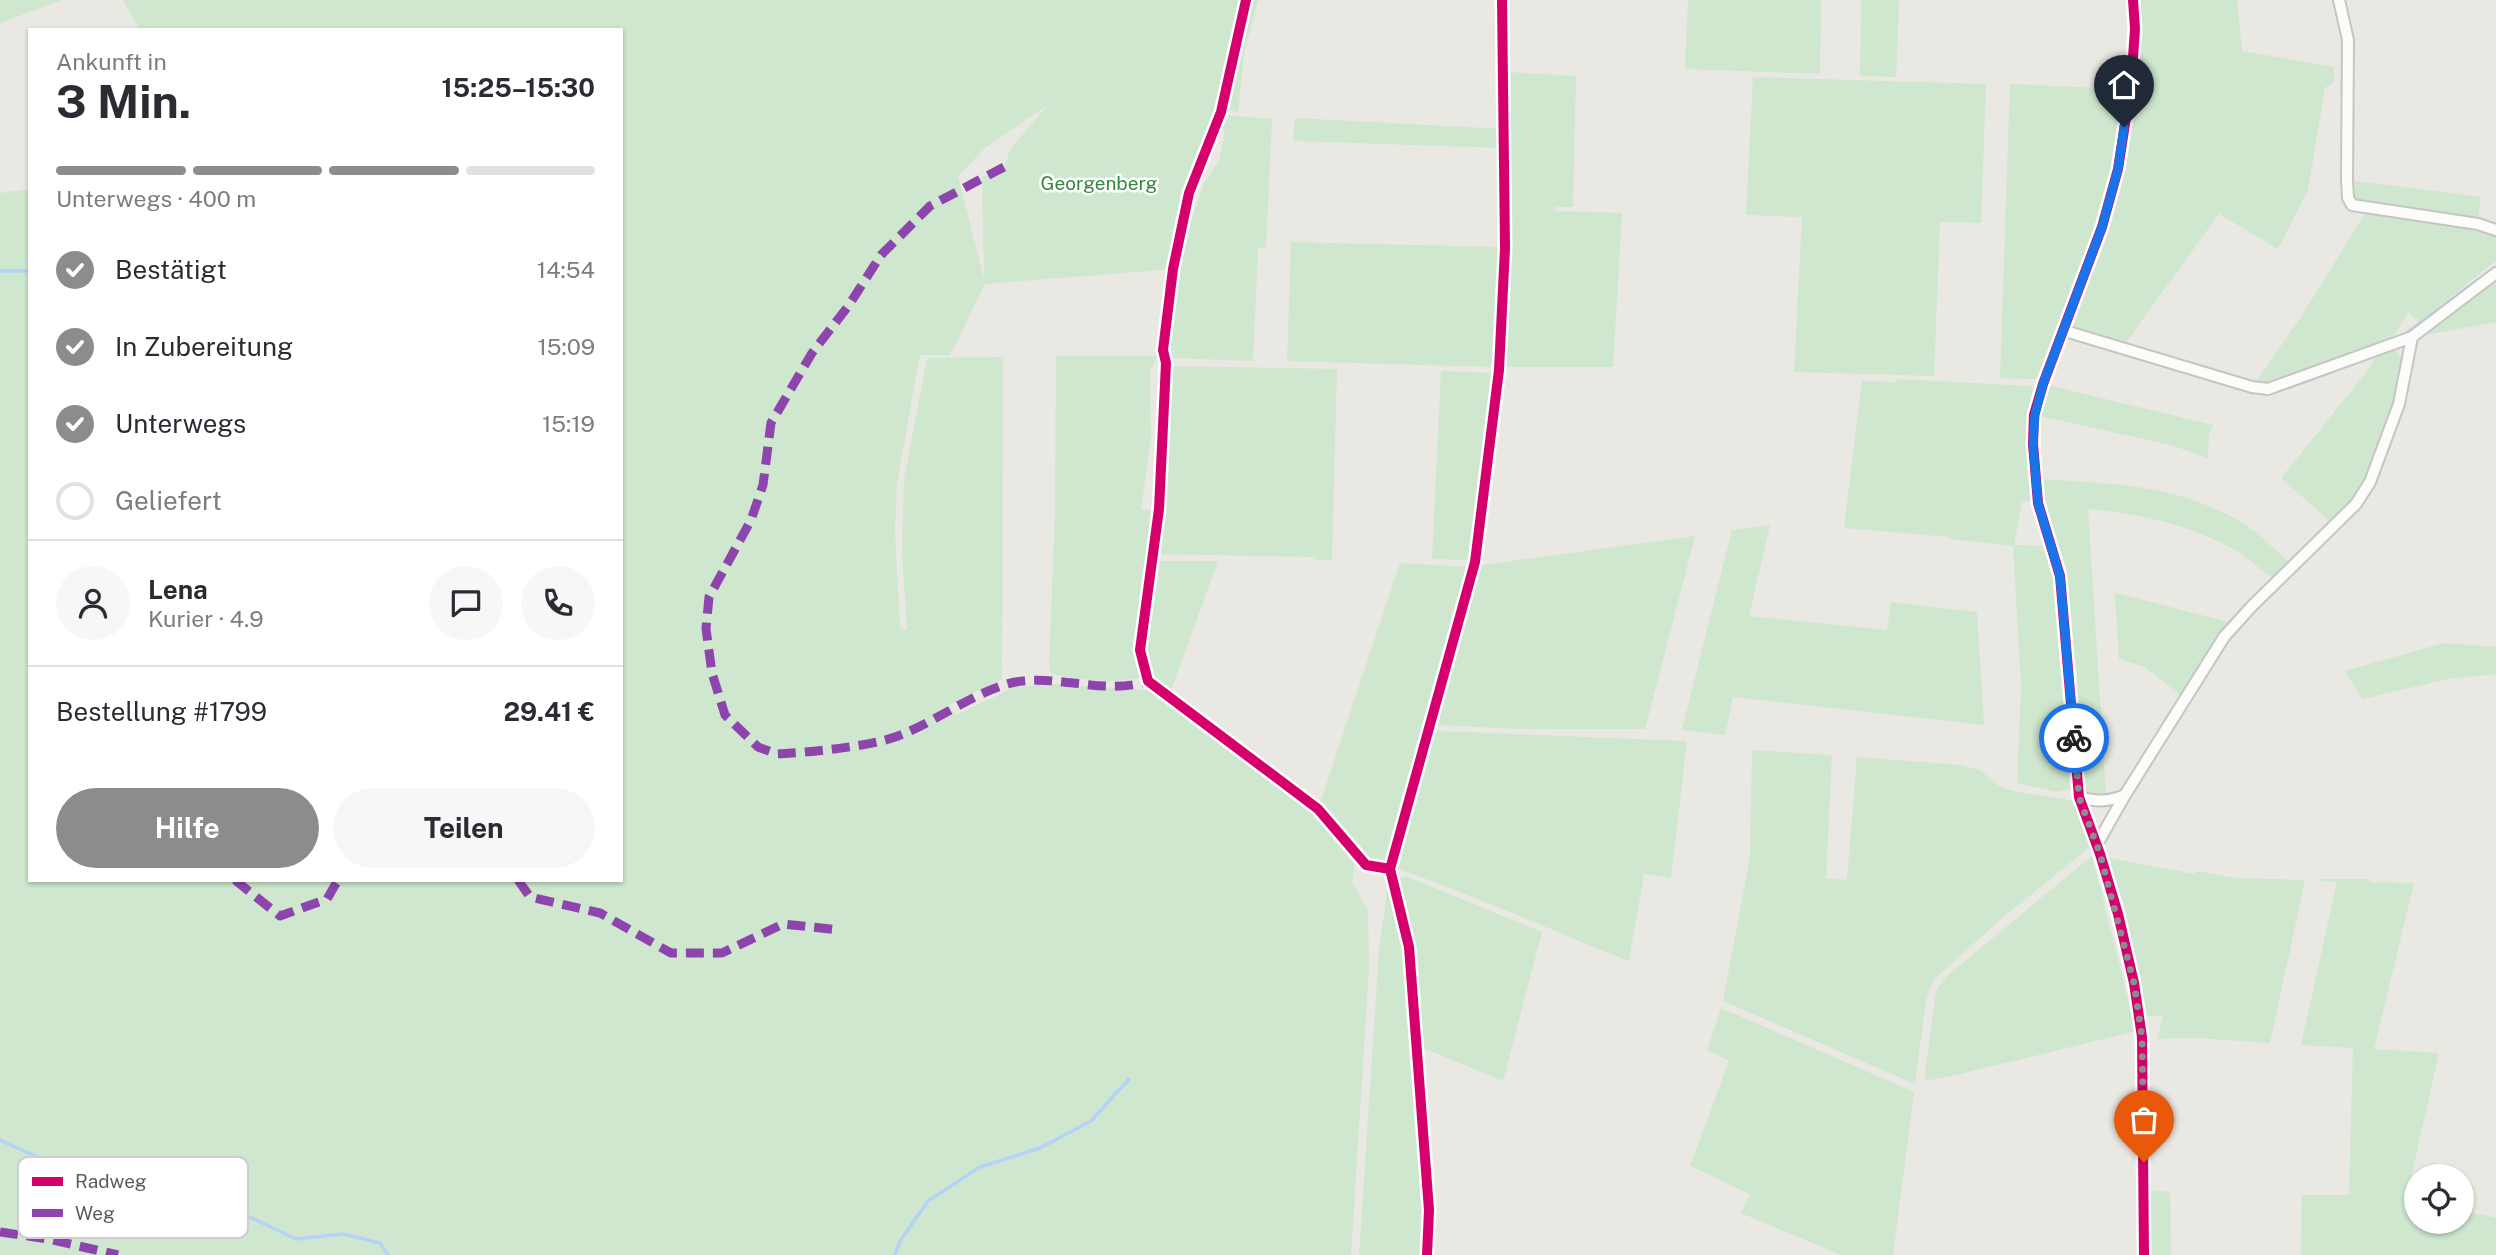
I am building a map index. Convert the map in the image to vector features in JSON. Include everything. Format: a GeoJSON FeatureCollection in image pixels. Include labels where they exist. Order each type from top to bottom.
{"type":"FeatureCollection","features":[{"type":"Feature","properties":{"kind":"street"},"geometry":{"type":"LineString","coordinates":[[1246,0],[1221,112],[1189,193],[1173,269],[1163,350],[1166,363],[1158,521],[1140,650],[1147,681],[1318,808],[1366,865],[1391,869]]}},
{"type":"Feature","properties":{"kind":"street"},"geometry":{"type":"LineString","coordinates":[[1427,1255],[1429,1210],[1409,947],[1391,869],[1475,562],[1500,356],[1504,248],[1502,0]]}},
{"type":"Feature","properties":{"kind":"street"},"geometry":{"type":"LineString","coordinates":[[2133,0],[2131,85],[2118,169],[2102,227],[2043,384],[2035,415],[2033,444],[2038,503],[2060,576],[2079,797],[2118,914],[2134,983],[2142,1037],[2144,1255]]}},
{"type":"Feature","properties":{"kind":"street"},"geometry":{"type":"LineString","coordinates":[[2339,0],[2348,40],[2347,180],[2348,198],[2352,205],[2478,224],[2496,230]]}},
{"type":"Feature","properties":{"kind":"street"},"geometry":{"type":"LineString","coordinates":[[2065,331],[2252,387],[2268,389],[2412,337],[2496,272]]}},
{"type":"Feature","properties":{"kind":"street"},"geometry":{"type":"LineString","coordinates":[[2096,846],[2224,637],[2356,504],[2370,482],[2399,404],[2412,337]]}},
{"type":"Feature","properties":{"kind":"street"},"geometry":{"type":"LineString","coordinates":[[2079,797],[2094,802],[2110,801],[2125,795]]}},
{"type":"Feature","properties":{"kind":"green space"},"geometry":{"type":"Polygon","coordinates":[[[0,0],[62,0],[0,23],[0,0]]]}},
{"type":"Feature","properties":{"kind":"green space","name":"Georgenberg"},"geometry":{"type":"Polygon","coordinates":[[[123,0],[1246,0],[1173,269],[985,284],[950,355],[920,355],[897,483],[895,531],[900,627],[907,631],[902,552],[904,480],[927,358],[1003,357],[1002,679],[949,705],[956,715],[1015,687],[1051,684],[1148,690],[1162,697],[1317,812],[1355,865],[1352,883],[1368,910],[1369,969],[1351,1255],[0,1255],[0,193],[28,189],[28,882],[623,882],[623,28],[139,28],[123,0]],[[1049,104],[985,148],[958,176],[984,279],[982,177],[1004,167],[1011,148],[1049,104]]]}},
{"type":"Feature","properties":{"kind":"green space"},"geometry":{"type":"Polygon","coordinates":[[[1249,0],[1258,0],[1244,53],[1238,113],[1225,108],[1249,0]]]}},
{"type":"Feature","properties":{"kind":"green space"},"geometry":{"type":"Polygon","coordinates":[[[1688,0],[1821,0],[1820,74],[1685,69],[1688,0]]]}},
{"type":"Feature","properties":{"kind":"green space"},"geometry":{"type":"Polygon","coordinates":[[[1861,0],[1899,0],[1896,77],[1860,76],[1861,0]]]}},
{"type":"Feature","properties":{"kind":"green space"},"geometry":{"type":"Polygon","coordinates":[[[2136,0],[2237,0],[2242,51],[2334,67],[2334,82],[2325,88],[2308,190],[2278,249],[2219,214],[2124,345],[2082,331],[2072,324],[2120,178],[2136,0]]]}},
{"type":"Feature","properties":{"kind":"green space"},"geometry":{"type":"Polygon","coordinates":[[[1507,72],[1576,76],[1573,207],[1556,207],[1555,211],[1622,213],[1613,367],[1507,367],[1503,363],[1507,72]]]}},
{"type":"Feature","properties":{"kind":"green space"},"geometry":{"type":"Polygon","coordinates":[[[1753,77],[1986,84],[1981,223],[1940,222],[1934,376],[1794,372],[1802,217],[1746,215],[1753,77]]]}},
{"type":"Feature","properties":{"kind":"green space"},"geometry":{"type":"Polygon","coordinates":[[[2010,84],[2123,89],[2118,142],[2095,233],[2043,374],[2033,379],[2000,378],[2010,84]]]}},
{"type":"Feature","properties":{"kind":"green space"},"geometry":{"type":"Polygon","coordinates":[[[1224,115],[1272,119],[1266,247],[1258,249],[1253,361],[1172,358],[1166,351],[1175,270],[1204,183],[1219,161],[1225,133],[1221,124],[1224,115]]]}},
{"type":"Feature","properties":{"kind":"green space"},"geometry":{"type":"Polygon","coordinates":[[[1295,118],[1503,129],[1504,148],[1293,141],[1295,118]]]}},
{"type":"Feature","properties":{"kind":"green space"},"geometry":{"type":"Polygon","coordinates":[[[2349,180],[2481,197],[2478,221],[2358,202],[2351,198],[2349,180]]]}},
{"type":"Feature","properties":{"kind":"green space"},"geometry":{"type":"Polygon","coordinates":[[[2366,212],[2476,226],[2496,235],[2496,261],[2419,322],[2408,312],[2393,338],[2270,384],[2255,383],[2301,317],[2366,212]]]}},
{"type":"Feature","properties":{"kind":"green space"},"geometry":{"type":"Polygon","coordinates":[[[1291,242],[1498,247],[1494,362],[1490,367],[1287,361],[1291,242]]]}},
{"type":"Feature","properties":{"kind":"green space"},"geometry":{"type":"Polygon","coordinates":[[[2496,279],[2496,322],[2419,336],[2496,279]]]}},
{"type":"Feature","properties":{"kind":"green space"},"geometry":{"type":"Polygon","coordinates":[[[2394,350],[2403,359],[2379,450],[2372,468],[2354,498],[2330,521],[2281,478],[2369,369],[2376,355],[2394,350]]]}},
{"type":"Feature","properties":{"kind":"green space"},"geometry":{"type":"Polygon","coordinates":[[[1056,356],[1157,356],[1150,372],[1151,436],[1141,509],[1153,511],[1136,637],[1140,678],[1096,680],[1051,673],[1049,665],[1055,515],[1056,356]]]}},
{"type":"Feature","properties":{"kind":"green space"},"geometry":{"type":"Polygon","coordinates":[[[1168,366],[1337,369],[1332,560],[1315,560],[1315,557],[1158,554],[1168,366]]]}},
{"type":"Feature","properties":{"kind":"green space"},"geometry":{"type":"Polygon","coordinates":[[[1441,371],[1492,373],[1468,560],[1432,559],[1441,371]]]}},
{"type":"Feature","properties":{"kind":"green space"},"geometry":{"type":"Polygon","coordinates":[[[1896,379],[2030,386],[2036,390],[2029,445],[2030,501],[2022,502],[2014,545],[2053,546],[2069,685],[2063,686],[2070,789],[2057,792],[2017,783],[2021,686],[2013,546],[1950,537],[1844,528],[1862,381],[1896,382],[1896,379]]]}},
{"type":"Feature","properties":{"kind":"green space"},"geometry":{"type":"Polygon","coordinates":[[[2043,384],[2213,425],[2209,435],[2208,458],[2171,445],[2035,415],[2043,384]]]}},
{"type":"Feature","properties":{"kind":"green space"},"geometry":{"type":"Polygon","coordinates":[[[2039,479],[2120,485],[2173,494],[2198,502],[2247,526],[2288,561],[2272,578],[2238,552],[2185,528],[2127,514],[2088,509],[2106,798],[2082,794],[2072,679],[2077,675],[2076,661],[2071,659],[2060,550],[2044,506],[2039,479]]]}},
{"type":"Feature","properties":{"kind":"green space"},"geometry":{"type":"Polygon","coordinates":[[[1770,525],[1749,616],[1887,630],[1891,602],[1977,612],[1984,725],[1733,697],[1725,735],[1682,730],[1732,530],[1770,525]]]}},
{"type":"Feature","properties":{"kind":"green space"},"geometry":{"type":"Polygon","coordinates":[[[1695,536],[1645,729],[1520,729],[1436,725],[1475,566],[1695,536]]]}},
{"type":"Feature","properties":{"kind":"green space"},"geometry":{"type":"Polygon","coordinates":[[[1157,561],[1218,561],[1170,693],[1152,680],[1142,648],[1157,561]]]}},
{"type":"Feature","properties":{"kind":"green space"},"geometry":{"type":"Polygon","coordinates":[[[1400,563],[1468,567],[1427,728],[1385,863],[1370,859],[1319,806],[1400,563]]]}},
{"type":"Feature","properties":{"kind":"green space"},"geometry":{"type":"Polygon","coordinates":[[[2115,593],[2229,622],[2183,697],[2145,667],[2119,659],[2115,593]]]}},
{"type":"Feature","properties":{"kind":"green space"},"geometry":{"type":"Polygon","coordinates":[[[2444,643],[2496,647],[2496,674],[2448,679],[2362,699],[2345,671],[2444,643]]]}},
{"type":"Feature","properties":{"kind":"green space"},"geometry":{"type":"Polygon","coordinates":[[[1438,731],[1687,741],[1671,878],[1644,874],[1629,961],[1396,868],[1434,734],[1438,731]]]}},
{"type":"Feature","properties":{"kind":"green space"},"geometry":{"type":"Polygon","coordinates":[[[1752,750],[1832,755],[1826,878],[1847,880],[1857,757],[1961,765],[1980,770],[1999,786],[2013,791],[2075,801],[2091,846],[2001,919],[1933,980],[1926,1001],[1915,1084],[1723,1001],[1750,856],[1752,750]]]}},
{"type":"Feature","properties":{"kind":"green space"},"geometry":{"type":"Polygon","coordinates":[[[2092,856],[2136,1031],[1924,1081],[1936,991],[1948,975],[2092,856]]]}},
{"type":"Feature","properties":{"kind":"green space"},"geometry":{"type":"Polygon","coordinates":[[[2110,858],[2194,874],[2196,871],[2236,878],[2305,880],[2270,1043],[2197,1038],[2157,1039],[2163,1016],[2143,1016],[2107,865],[2110,858]]]}},
{"type":"Feature","properties":{"kind":"green space"},"geometry":{"type":"Polygon","coordinates":[[[1405,876],[1542,932],[1503,1081],[1421,1047],[1412,947],[1398,879],[1405,876]]]}},
{"type":"Feature","properties":{"kind":"green space"},"geometry":{"type":"Polygon","coordinates":[[[2370,879],[2370,882],[2414,883],[2374,1049],[2439,1053],[2414,1164],[2404,1164],[2404,1234],[2474,1234],[2474,1213],[2496,1218],[2496,1255],[2301,1255],[2302,1195],[2349,1195],[2353,1048],[2301,1045],[2337,882],[2320,881],[2370,879]]]}},
{"type":"Feature","properties":{"kind":"green space"},"geometry":{"type":"Polygon","coordinates":[[[1392,881],[1405,949],[1424,1214],[1423,1255],[1359,1255],[1379,950],[1388,885],[1392,881]]]}},
{"type":"Feature","properties":{"kind":"green space"},"geometry":{"type":"Polygon","coordinates":[[[1721,1008],[1914,1092],[1893,1255],[1841,1255],[1741,1213],[1750,1194],[1690,1166],[1729,1061],[1707,1050],[1721,1008]]]}},
{"type":"Feature","properties":{"kind":"green space"},"geometry":{"type":"Polygon","coordinates":[[[2148,1190],[2170,1192],[2171,1255],[2147,1255],[2148,1190]]]}},
{"type":"Feature","properties":{"kind":"waterway"},"geometry":{"type":"LineString","coordinates":[[0,271],[28,271]]}},
{"type":"Feature","properties":{"kind":"waterway"},"geometry":{"type":"LineString","coordinates":[[2407,333],[2478,280]]}},
{"type":"Feature","properties":{"kind":"waterway"},"geometry":{"type":"LineString","coordinates":[[2289,387],[2331,372]]}},
{"type":"Feature","properties":{"kind":"waterway"},"geometry":{"type":"LineString","coordinates":[[895,1255],[900,1241],[928,1201],[980,1167],[1040,1148],[1091,1121],[1129,1079]]}},
{"type":"Feature","properties":{"kind":"waterway"},"geometry":{"type":"LineString","coordinates":[[0,1140],[37,1157]]}},
{"type":"Feature","properties":{"kind":"waterway"},"geometry":{"type":"LineString","coordinates":[[248,1216],[296,1239],[343,1234],[380,1243],[388,1255]]}},
{"type":"Feature","properties":{"kind":"marked path"},"geometry":{"type":"LineString","coordinates":[[1004,167],[930,206],[881,255],[849,305],[812,353],[771,423],[763,485],[751,520],[709,597],[706,629],[712,673],[725,715],[758,747],[777,754],[886,740],[912,730],[990,690],[1022,681],[1113,686],[1148,681]]}},
{"type":"Feature","properties":{"kind":"marked path"},"geometry":{"type":"LineString","coordinates":[[238,882],[280,916],[327,899],[337,882]]}},
{"type":"Feature","properties":{"kind":"marked path"},"geometry":{"type":"LineString","coordinates":[[519,882],[530,897],[600,913],[671,953],[722,953],[783,924],[840,930]]}},
{"type":"Feature","properties":{"kind":"marked path"},"geometry":{"type":"LineString","coordinates":[[0,1232],[18,1235]]}},
{"type":"Feature","properties":{"kind":"marked path"},"geometry":{"type":"LineString","coordinates":[[41,1238],[118,1255]]}},
{"type":"Feature","properties":{"kind":"cycle path"},"geometry":{"type":"LineString","coordinates":[[1246,0],[1221,112],[1189,193],[1173,269],[1163,350],[1166,363],[1159,509],[1140,650],[1148,681],[1318,809],[1366,865],[1390,869]]}},
{"type":"Feature","properties":{"kind":"cycle path"},"geometry":{"type":"LineString","coordinates":[[1427,1255],[1429,1210],[1409,947],[1390,869],[1475,562],[1499,370],[1505,248],[1502,0]]}},
{"type":"Feature","properties":{"kind":"cycle path"},"geometry":{"type":"LineString","coordinates":[[2133,0],[2135,29],[2131,85],[2118,169],[2102,227],[2043,384],[2034,415],[2033,444],[2038,503],[2060,576],[2079,797],[2118,914],[2134,983],[2142,1037],[2144,1255]]}},
{"type":"Feature","properties":{"kind":"way so far"},"geometry":{"type":"LineString","coordinates":[[2074,738],[2079,797],[2118,914],[2134,983],[2142,1037],[2144,1162]]}},
{"type":"Feature","properties":{"kind":"route"},"geometry":{"type":"LineString","coordinates":[[2074,738],[2060,576],[2038,503],[2033,444],[2035,415],[2043,384],[2102,227],[2118,169],[2124,127]]}}]}
